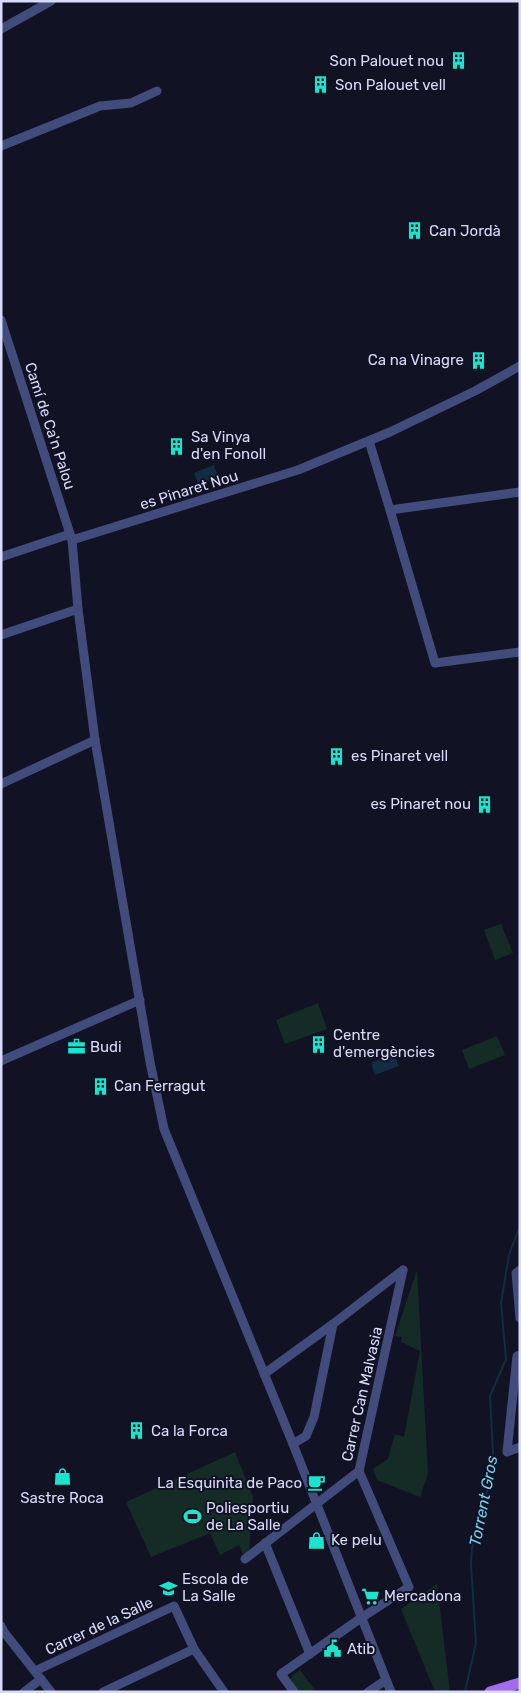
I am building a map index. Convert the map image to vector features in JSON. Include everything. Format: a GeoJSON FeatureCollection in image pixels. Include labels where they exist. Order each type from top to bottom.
{"type":"FeatureCollection","features":[{"type":"Feature","properties":{"kind":"main road"},"geometry":{"type":"LineString","coordinates":[[490,1692],[520,1683]]}},
{"type":"Feature","properties":{"kind":"street"},"geometry":{"type":"LineString","coordinates":[[1,29],[51,1]]}},
{"type":"Feature","properties":{"kind":"street"},"geometry":{"type":"LineString","coordinates":[[1,146],[100,106],[131,103],[157,91]]}},
{"type":"Feature","properties":{"kind":"street","name":"Camí de Ca'n Palou"},"geometry":{"type":"LineString","coordinates":[[1,320],[71,537],[78,609],[95,740],[150,1062],[164,1129],[391,1692]]}},
{"type":"Feature","properties":{"kind":"street","name":"es Pinaret Nou"},"geometry":{"type":"LineString","coordinates":[[1,557],[279,477],[369,441],[475,391],[520,366]]}},
{"type":"Feature","properties":{"kind":"street"},"geometry":{"type":"LineString","coordinates":[[369,441],[435,663],[520,652]]}},
{"type":"Feature","properties":{"kind":"street"},"geometry":{"type":"LineString","coordinates":[[390,510],[520,492]]}},
{"type":"Feature","properties":{"kind":"street"},"geometry":{"type":"LineString","coordinates":[[1,635],[78,609]]}},
{"type":"Feature","properties":{"kind":"street"},"geometry":{"type":"LineString","coordinates":[[1,784],[95,740]]}},
{"type":"Feature","properties":{"kind":"street"},"geometry":{"type":"LineString","coordinates":[[1,1061],[140,1000]]}},
{"type":"Feature","properties":{"kind":"street","name":"Carrer Can Malvasia"},"geometry":{"type":"LineString","coordinates":[[245,1559],[359,1471],[403,1270],[333,1324]]}},
{"type":"Feature","properties":{"kind":"street"},"geometry":{"type":"LineString","coordinates":[[518,1272],[520,1318]]}},
{"type":"Feature","properties":{"kind":"street"},"geometry":{"type":"LineString","coordinates":[[264,1374],[333,1324]]}},
{"type":"Feature","properties":{"kind":"street"},"geometry":{"type":"LineString","coordinates":[[292,1444],[306,1436],[314,1417],[333,1324]]}},
{"type":"Feature","properties":{"kind":"street"},"geometry":{"type":"LineString","coordinates":[[520,1355],[518,1356],[507,1452],[520,1447]]}},
{"type":"Feature","properties":{"kind":"street"},"geometry":{"type":"LineString","coordinates":[[294,1692],[281,1674],[409,1587],[359,1471]]}},
{"type":"Feature","properties":{"kind":"street"},"geometry":{"type":"LineString","coordinates":[[265,1543],[310,1654]]}},
{"type":"Feature","properties":{"kind":"street","name":"Carrer de la Salle"},"geometry":{"type":"LineString","coordinates":[[24,1692],[38,1675],[174,1606],[194,1649]]}},
{"type":"Feature","properties":{"kind":"street"},"geometry":{"type":"LineString","coordinates":[[1,1626],[51,1692]]}},
{"type":"Feature","properties":{"kind":"street"},"geometry":{"type":"LineString","coordinates":[[102,1692],[194,1649],[224,1692]]}},
{"type":"Feature","properties":{"kind":"street"},"geometry":{"type":"LineString","coordinates":[[368,1692],[386,1680]]}},
{"type":"Feature","properties":{"kind":"green space"},"geometry":{"type":"Polygon","coordinates":[[[501,924],[513,953],[495,960],[484,930],[501,924]]]}},
{"type":"Feature","properties":{"kind":"green space"},"geometry":{"type":"Polygon","coordinates":[[[318,1003],[327,1029],[285,1044],[276,1020],[318,1003]]]}},
{"type":"Feature","properties":{"kind":"green space"},"geometry":{"type":"Polygon","coordinates":[[[497,1036],[505,1055],[469,1069],[462,1050],[497,1036]]]}},
{"type":"Feature","properties":{"kind":"green space"},"geometry":{"type":"Polygon","coordinates":[[[417,1270],[428,1474],[420,1497],[377,1480],[373,1469],[388,1459],[395,1434],[404,1437],[420,1351],[401,1342],[402,1337],[395,1336],[417,1270]]]}},
{"type":"Feature","properties":{"kind":"green space","name":"Poliesportiu de La Salle"},"geometry":{"type":"Polygon","coordinates":[[[235,1452],[253,1497],[249,1553],[244,1556],[239,1545],[220,1555],[210,1533],[151,1557],[126,1502],[235,1452]]]}},
{"type":"Feature","properties":{"kind":"green space"},"geometry":{"type":"Polygon","coordinates":[[[437,1584],[450,1692],[435,1692],[401,1609],[437,1584]]]}},
{"type":"Feature","properties":{"kind":"green space"},"geometry":{"type":"Polygon","coordinates":[[[300,1670],[315,1690],[313,1692],[299,1692],[291,1680],[292,1675],[300,1670]]]}},
{"type":"Feature","properties":{"kind":"water"},"geometry":{"type":"Polygon","coordinates":[[[214,465],[219,478],[199,486],[194,473],[214,465]]]}},
{"type":"Feature","properties":{"kind":"water"},"geometry":{"type":"Polygon","coordinates":[[[394,1055],[399,1066],[375,1075],[371,1063],[394,1055]]]}},
{"type":"Feature","properties":{"kind":"waterway","name":"Torrent Gros"},"geometry":{"type":"LineString","coordinates":[[465,1692],[476,1643],[471,1564],[472,1548],[490,1480],[493,1453],[490,1396],[506,1359],[501,1303],[509,1255],[520,1226]]}},
{"type":"Feature","properties":{"kind":"place","name":"Son Palouet nou"},"geometry":{"type":"Point","coordinates":[458,61]}},
{"type":"Feature","properties":{"kind":"place","name":"Son Palouet vell"},"geometry":{"type":"Point","coordinates":[321,85]}},
{"type":"Feature","properties":{"kind":"place","name":"Can Jordà"},"geometry":{"type":"Point","coordinates":[415,231]}},
{"type":"Feature","properties":{"kind":"place","name":"Ca na Vinagre"},"geometry":{"type":"Point","coordinates":[478,360]}},
{"type":"Feature","properties":{"kind":"place","name":"Sa Vinya d'en Fonoll"},"geometry":{"type":"Point","coordinates":[177,446]}},
{"type":"Feature","properties":{"kind":"place","name":"es Pinaret vell"},"geometry":{"type":"Point","coordinates":[337,756]}},
{"type":"Feature","properties":{"kind":"place","name":"es Pinaret nou"},"geometry":{"type":"Point","coordinates":[485,804]}},
{"type":"Feature","properties":{"kind":"place","name":"Centre d'emergències"},"geometry":{"type":"Point","coordinates":[319,1044]}},
{"type":"Feature","properties":{"kind":"place","name":"Budi"},"geometry":{"type":"Point","coordinates":[76,1047]}},
{"type":"Feature","properties":{"kind":"place","name":"Can Ferragut"},"geometry":{"type":"Point","coordinates":[100,1086]}},
{"type":"Feature","properties":{"kind":"place","name":"Ca la Forca"},"geometry":{"type":"Point","coordinates":[137,1431]}},
{"type":"Feature","properties":{"kind":"place","name":"Sastre Roca"},"geometry":{"type":"Point","coordinates":[62,1477]}},
{"type":"Feature","properties":{"kind":"place","name":"La Esquinita de Paco"},"geometry":{"type":"Point","coordinates":[316,1483]}},
{"type":"Feature","properties":{"kind":"place","name":"Poliesportiu de La Salle"},"geometry":{"type":"Point","coordinates":[192,1517]}},
{"type":"Feature","properties":{"kind":"place","name":"Ke pelu"},"geometry":{"type":"Point","coordinates":[317,1540]}},
{"type":"Feature","properties":{"kind":"place","name":"Escola de La Salle"},"geometry":{"type":"Point","coordinates":[168,1588]}},
{"type":"Feature","properties":{"kind":"place","name":"Mercadona"},"geometry":{"type":"Point","coordinates":[370,1596]}},
{"type":"Feature","properties":{"kind":"place","name":"Atib"},"geometry":{"type":"Point","coordinates":[333,1649]}}]}
